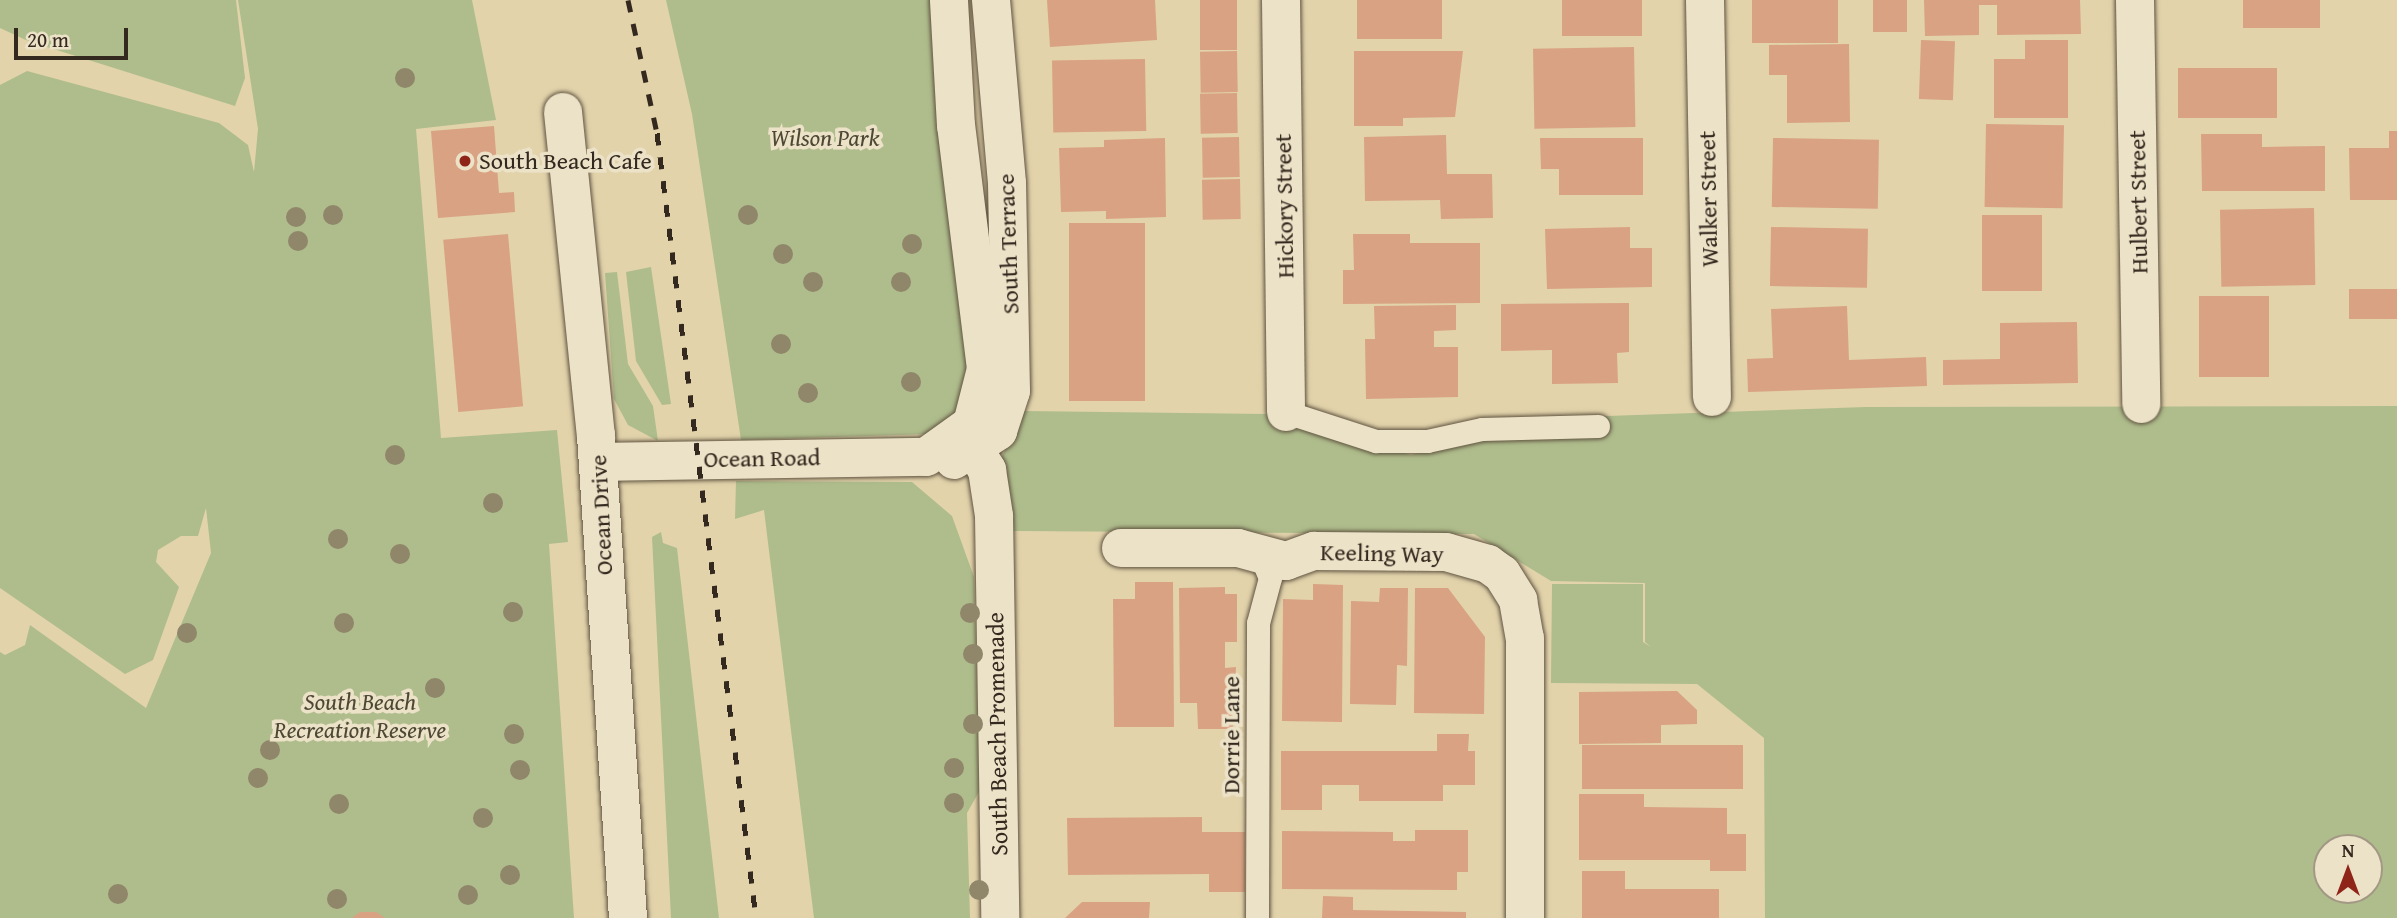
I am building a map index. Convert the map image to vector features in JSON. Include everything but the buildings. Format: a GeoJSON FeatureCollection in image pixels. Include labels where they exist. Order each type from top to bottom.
{"type":"FeatureCollection","features":[{"type":"Feature","properties":{"kind":"street","name":"South Terrace"},"geometry":{"type":"LineString","coordinates":[[949,0],[956,126],[985,343],[976,410],[952,449]]}},
{"type":"Feature","properties":{"kind":"street","name":"South Terrace"},"geometry":{"type":"LineString","coordinates":[[952,449],[998,431],[1011,391],[1007,183],[991,0]]}},
{"type":"Feature","properties":{"kind":"street","name":"Hickory Street"},"geometry":{"type":"LineString","coordinates":[[1281,0],[1286,412]]}},
{"type":"Feature","properties":{"kind":"street","name":"Walker Street"},"geometry":{"type":"LineString","coordinates":[[1705,0],[1712,397]]}},
{"type":"Feature","properties":{"kind":"street","name":"Hulbert Street"},"geometry":{"type":"LineString","coordinates":[[2135,0],[2141,404]]}},
{"type":"Feature","properties":{"kind":"street","name":"Ocean Drive"},"geometry":{"type":"LineString","coordinates":[[563,113],[598,462],[628,918]]}},
{"type":"Feature","properties":{"kind":"street","name":"Ocean Road"},"geometry":{"type":"LineString","coordinates":[[598,462],[952,449]]}},
{"type":"Feature","properties":{"kind":"street","name":"South Beach Promenade"},"geometry":{"type":"LineString","coordinates":[[952,449],[987,471],[994,516],[991,550],[1000,918]]}},
{"type":"Feature","properties":{"kind":"street","name":"Keeling Way"},"geometry":{"type":"LineString","coordinates":[[1121,548],[1238,548],[1261,557],[1286,561],[1329,550],[1446,552],[1489,564],[1512,586],[1525,638],[1525,918]]}},
{"type":"Feature","properties":{"kind":"lane"},"geometry":{"type":"LineString","coordinates":[[1286,412],[1376,442],[1427,441],[1482,429],[1598,426]]}},
{"type":"Feature","properties":{"kind":"lane","name":"Dorrie Lane"},"geometry":{"type":"LineString","coordinates":[[1257,918],[1258,623],[1270,578],[1261,557]]}},
{"type":"Feature","properties":{"kind":"green space"},"geometry":{"type":"Polygon","coordinates":[[[0,0],[236,0],[245,78],[235,106],[28,41],[0,28],[0,0]]]}},
{"type":"Feature","properties":{"kind":"green space","name":"South Beach Recreation Reserve"},"geometry":{"type":"Polygon","coordinates":[[[238,0],[472,0],[496,120],[416,129],[441,438],[557,430],[568,542],[549,544],[574,918],[0,918],[0,652],[5,655],[25,645],[30,625],[146,708],[211,553],[206,508],[198,536],[181,536],[158,550],[156,562],[179,587],[153,660],[125,674],[0,588],[0,85],[27,71],[219,123],[248,145],[254,172],[258,129],[238,0]]]}},
{"type":"Feature","properties":{"kind":"green space","name":"Wilson Park"},"geometry":{"type":"Polygon","coordinates":[[[666,0],[940,0],[976,366],[953,417],[931,434],[741,440],[692,114],[666,0]]]}},
{"type":"Feature","properties":{"kind":"green space"},"geometry":{"type":"Polygon","coordinates":[[[651,267],[671,404],[662,405],[636,361],[626,272],[651,267]]]}},
{"type":"Feature","properties":{"kind":"green space"},"geometry":{"type":"Polygon","coordinates":[[[617,272],[628,364],[653,406],[658,441],[628,425],[614,399],[605,273],[617,272]]]}},
{"type":"Feature","properties":{"kind":"green space"},"geometry":{"type":"Polygon","coordinates":[[[2397,406],[2397,918],[1765,918],[1764,738],[1697,684],[1551,683],[1552,584],[1643,584],[1643,642],[1651,647],[1645,642],[1645,583],[1551,581],[1474,534],[1011,531],[997,467],[1024,411],[1265,414],[1411,455],[1550,418],[1866,407],[2397,406]]]}},
{"type":"Feature","properties":{"kind":"green space"},"geometry":{"type":"Polygon","coordinates":[[[736,481],[912,482],[952,516],[974,577],[980,790],[967,813],[970,918],[814,918],[764,510],[735,519],[736,481]]]}},
{"type":"Feature","properties":{"kind":"green space"},"geometry":{"type":"Polygon","coordinates":[[[661,532],[663,543],[677,548],[719,918],[671,918],[652,537],[661,532]]]}},
{"type":"Feature","properties":{"kind":"railway"},"geometry":{"type":"LineString","coordinates":[[628,0],[657,133],[756,918]]}},
{"type":"Feature","properties":{"kind":"place","name":"South Beach Cafe"},"geometry":{"type":"Point","coordinates":[465,161]}}]}
